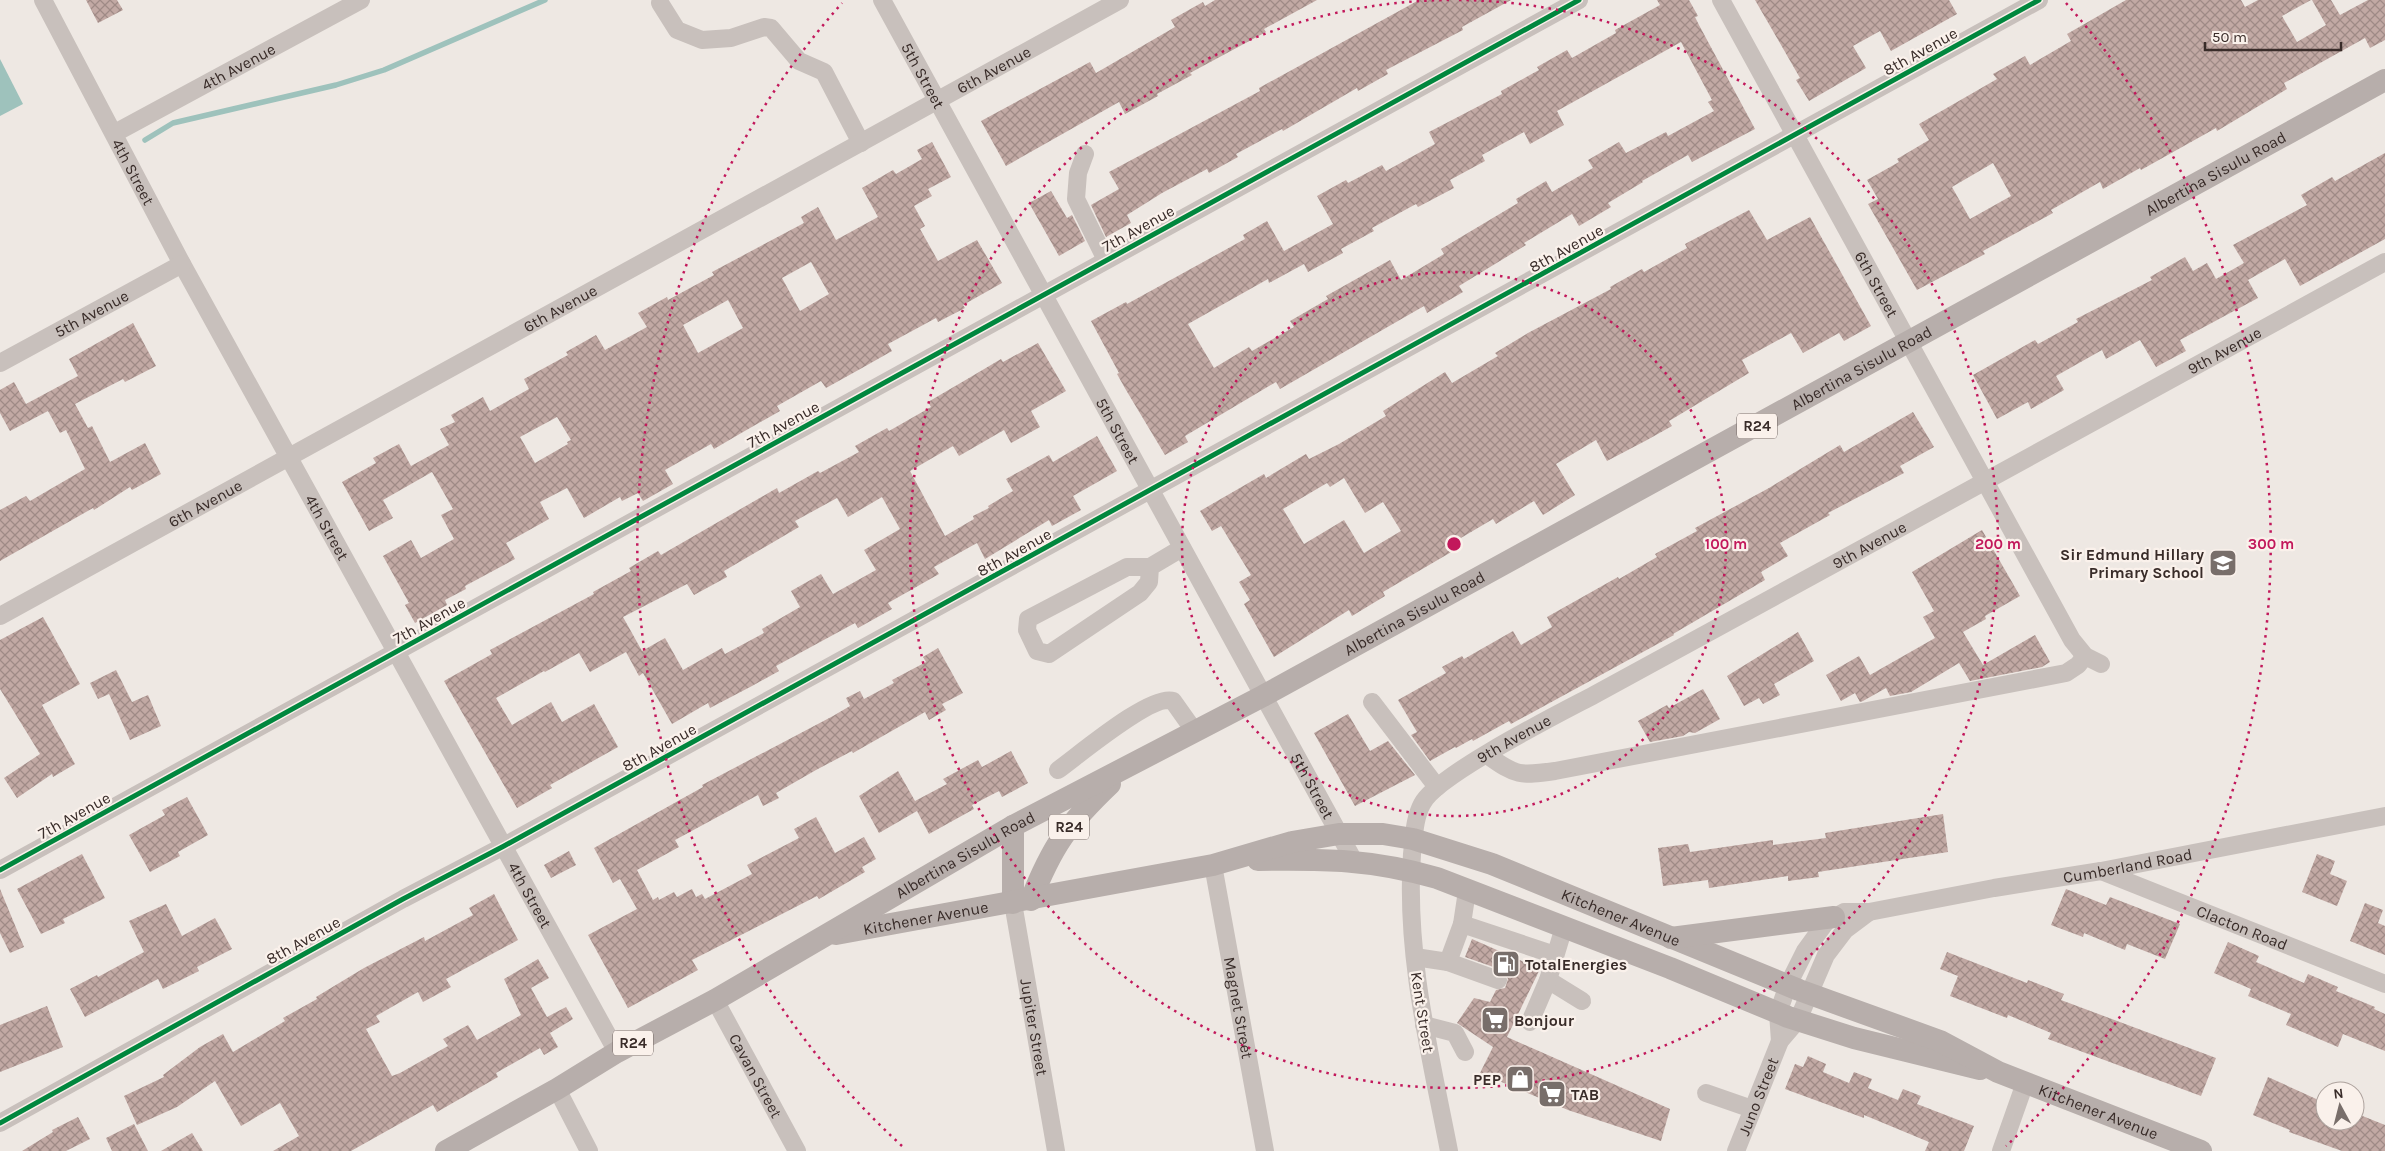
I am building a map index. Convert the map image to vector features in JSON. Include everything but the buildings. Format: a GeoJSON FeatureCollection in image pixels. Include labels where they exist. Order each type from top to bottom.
{"type":"FeatureCollection","features":[{"type":"Feature","properties":{"kind":"main road","name":"Albertina Sisulu Road"},"geometry":{"type":"LineString","coordinates":[[446,1151],[557,1089],[617,1052],[715,1000],[820,937],[1014,826],[1263,696],[2385,80]]}},
{"type":"Feature","properties":{"kind":"main road","name":"R24"},"geometry":{"type":"LineString","coordinates":[[1022,901],[1062,836],[1084,809],[1127,768]]}},
{"type":"Feature","properties":{"kind":"main road"},"geometry":{"type":"LineString","coordinates":[[1014,826],[1022,901]]}},
{"type":"Feature","properties":{"kind":"main road","name":"Kitchener Avenue"},"geometry":{"type":"LineString","coordinates":[[820,937],[1222,863],[1292,842],[1339,834],[1384,834],[1413,839],[1492,864],[1808,993],[1940,1041],[1998,1072],[2200,1151]]}},
{"type":"Feature","properties":{"kind":"main road","name":"Kitchener Avenue"},"geometry":{"type":"LineString","coordinates":[[1222,863],[1312,859],[1354,861],[1411,871],[1437,878],[1670,968],[1788,1017],[1923,1057],[1964,1067],[1998,1072]]}},
{"type":"Feature","properties":{"kind":"main road"},"geometry":{"type":"LineString","coordinates":[[1670,938],[1834,916]]}},
{"type":"Feature","properties":{"kind":"street","name":"4th Street"},"geometry":{"type":"LineString","coordinates":[[43,0],[115,133],[182,264],[617,1052]]}},
{"type":"Feature","properties":{"kind":"street","name":"4th Avenue"},"geometry":{"type":"LineString","coordinates":[[115,133],[361,0]]}},
{"type":"Feature","properties":{"kind":"street","name":"5th Street"},"geometry":{"type":"LineString","coordinates":[[882,0],[1354,861]]}},
{"type":"Feature","properties":{"kind":"street","name":"6th Avenue"},"geometry":{"type":"LineString","coordinates":[[0,616],[1120,0]]}},
{"type":"Feature","properties":{"kind":"street","name":"7th Avenue"},"geometry":{"type":"LineString","coordinates":[[0,870],[1579,0]]}},
{"type":"Feature","properties":{"kind":"street","name":"6th Street"},"geometry":{"type":"LineString","coordinates":[[1721,0],[2072,640],[2084,656],[2101,664]]}},
{"type":"Feature","properties":{"kind":"street","name":"8th Avenue"},"geometry":{"type":"LineString","coordinates":[[0,1123],[402,899],[504,846],[1151,491],[2039,0]]}},
{"type":"Feature","properties":{"kind":"street"},"geometry":{"type":"LineString","coordinates":[[660,3],[677,30],[702,40],[731,38],[764,27],[771,28],[799,62],[824,72],[861,143]]}},
{"type":"Feature","properties":{"kind":"street"},"geometry":{"type":"LineString","coordinates":[[1085,154],[1078,174],[1076,199],[1106,260]]}},
{"type":"Feature","properties":{"kind":"street","name":"9th Avenue"},"geometry":{"type":"LineString","coordinates":[[1411,871],[1413,839],[1422,804],[1437,787],[1487,755],[1573,706],[1986,482],[2385,262]]}},
{"type":"Feature","properties":{"kind":"street","name":"5th Avenue"},"geometry":{"type":"LineString","coordinates":[[0,363],[182,264]]}},
{"type":"Feature","properties":{"kind":"street"},"geometry":{"type":"LineString","coordinates":[[1150,567],[1148,582],[1140,593],[1049,654],[1037,651],[1027,630],[1028,619],[1127,567],[1150,567],[1182,548]]}},
{"type":"Feature","properties":{"kind":"street"},"geometry":{"type":"LineString","coordinates":[[1487,755],[1518,774],[1555,771],[2066,674],[2078,666],[2084,656]]}},
{"type":"Feature","properties":{"kind":"street"},"geometry":{"type":"LineString","coordinates":[[1058,770],[1100,741],[1112,728],[1163,699],[1173,700],[1195,732]]}},
{"type":"Feature","properties":{"kind":"street"},"geometry":{"type":"LineString","coordinates":[[1372,702],[1437,787]]}},
{"type":"Feature","properties":{"kind":"street","name":"Cumberland Road"},"geometry":{"type":"LineString","coordinates":[[1780,1041],[1788,1017],[1788,985],[1811,940],[1826,922],[1834,916],[1854,910],[1870,912],[1994,888],[2101,871],[2385,816]]}},
{"type":"Feature","properties":{"kind":"street","name":"Magnet Street"},"geometry":{"type":"LineString","coordinates":[[1222,863],[1265,1151]]}},
{"type":"Feature","properties":{"kind":"street","name":"Kent Street"},"geometry":{"type":"LineString","coordinates":[[1411,871],[1410,903],[1414,958],[1424,1025],[1450,1151]]}},
{"type":"Feature","properties":{"kind":"street","name":"Clacton Road"},"geometry":{"type":"LineString","coordinates":[[2101,871],[2385,984]]}},
{"type":"Feature","properties":{"kind":"street"},"geometry":{"type":"LineString","coordinates":[[1448,962],[1462,924],[1467,891]]}},
{"type":"Feature","properties":{"kind":"street","name":"Jupiter Street"},"geometry":{"type":"LineString","coordinates":[[1022,901],[1056,1151]]}},
{"type":"Feature","properties":{"kind":"street","name":"Cumberland Road"},"geometry":{"type":"LineString","coordinates":[[1788,1017],[1808,993],[1826,955],[1836,940],[1845,930],[1870,912]]}},
{"type":"Feature","properties":{"kind":"street"},"geometry":{"type":"LineString","coordinates":[[1462,924],[1556,955]]}},
{"type":"Feature","properties":{"kind":"street"},"geometry":{"type":"LineString","coordinates":[[1530,1022],[1548,980],[1564,927]]}},
{"type":"Feature","properties":{"kind":"street"},"geometry":{"type":"LineString","coordinates":[[1414,958],[1448,962],[1498,980]]}},
{"type":"Feature","properties":{"kind":"street"},"geometry":{"type":"LineString","coordinates":[[1548,980],[1582,1001]]}},
{"type":"Feature","properties":{"kind":"street","name":"Cavan Street"},"geometry":{"type":"LineString","coordinates":[[715,1000],[797,1151]]}},
{"type":"Feature","properties":{"kind":"street"},"geometry":{"type":"LineString","coordinates":[[1424,1025],[1455,1033],[1465,1052]]}},
{"type":"Feature","properties":{"kind":"street","name":"Juno Street"},"geometry":{"type":"LineString","coordinates":[[1736,1151],[1780,1041]]}},
{"type":"Feature","properties":{"kind":"street"},"geometry":{"type":"LineString","coordinates":[[2001,1151],[2025,1083]]}},
{"type":"Feature","properties":{"kind":"street"},"geometry":{"type":"LineString","coordinates":[[557,1089],[590,1151]]}},
{"type":"Feature","properties":{"kind":"street"},"geometry":{"type":"LineString","coordinates":[[1706,1093],[1752,1109]]}},
{"type":"Feature","properties":{"kind":"water"},"geometry":{"type":"Polygon","coordinates":[[[0,59],[23,104],[0,116],[0,59]]]}},
{"type":"Feature","properties":{"kind":"waterway"},"geometry":{"type":"LineString","coordinates":[[145,140],[173,123],[336,85],[384,70],[545,0]]}},
{"type":"Feature","properties":{"kind":"cycle path"},"geometry":{"type":"LineString","coordinates":[[0,870],[1579,0]]}},
{"type":"Feature","properties":{"kind":"cycle path"},"geometry":{"type":"LineString","coordinates":[[0,1123],[403,899],[504,846],[2039,0]]}},
{"type":"Feature","properties":{"kind":"place","name":"Sir Edmund Hillary Primary School"},"geometry":{"type":"Point","coordinates":[2223,563]}},
{"type":"Feature","properties":{"kind":"place","name":"TotalEnergies"},"geometry":{"type":"Point","coordinates":[1506,964]}},
{"type":"Feature","properties":{"kind":"place","name":"Bonjour"},"geometry":{"type":"Point","coordinates":[1495,1020]}},
{"type":"Feature","properties":{"kind":"place","name":"PEP"},"geometry":{"type":"Point","coordinates":[1520,1079]}},
{"type":"Feature","properties":{"kind":"place","name":"TAB"},"geometry":{"type":"Point","coordinates":[1552,1094]}}]}
